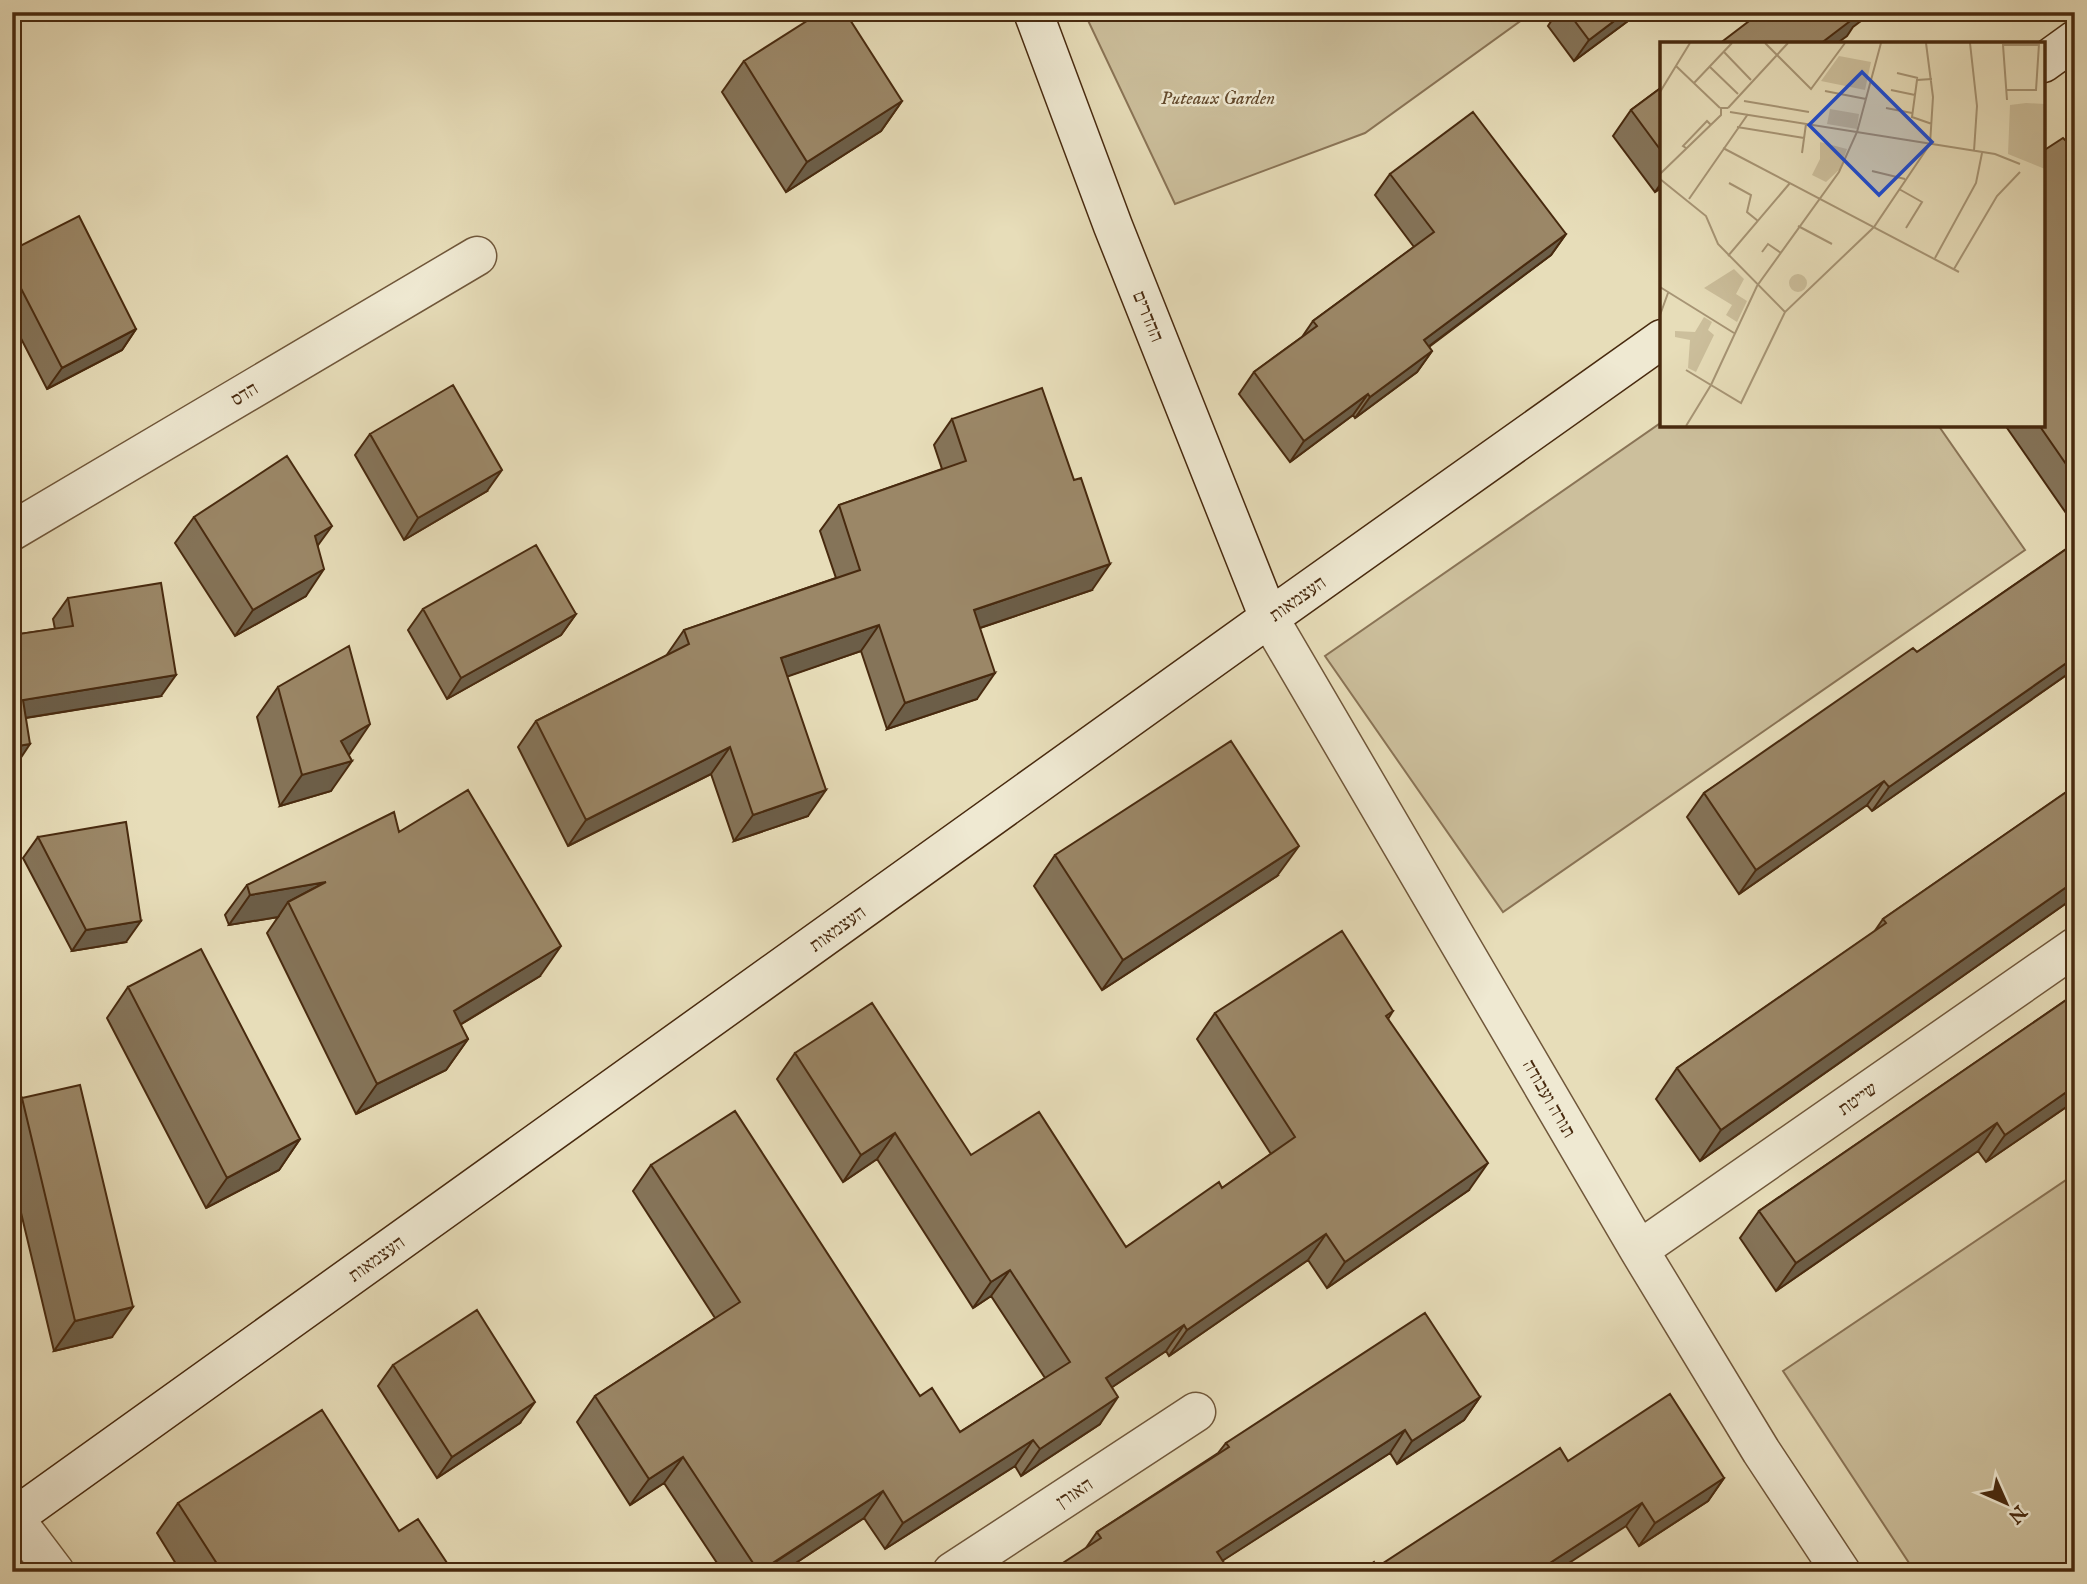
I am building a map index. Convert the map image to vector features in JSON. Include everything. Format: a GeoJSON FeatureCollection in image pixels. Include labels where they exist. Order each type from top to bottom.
{"type":"FeatureCollection","features":[{"type":"Feature","properties":{"kind":"street","name":"ההדרים"},"geometry":{"type":"LineString","coordinates":[[1033,12],[1113,226],[1269,618]]}},
{"type":"Feature","properties":{"kind":"street"},"geometry":{"type":"LineString","coordinates":[[2045,62],[2075,40]]}},
{"type":"Feature","properties":{"kind":"street","name":"הדס"},"geometry":{"type":"LineString","coordinates":[[12,531],[477,256]]}},
{"type":"Feature","properties":{"kind":"street","name":"העצמאות"},"geometry":{"type":"LineString","coordinates":[[13,1517],[1660,340]]}},
{"type":"Feature","properties":{"kind":"street","name":"תורה ועבודה"},"geometry":{"type":"LineString","coordinates":[[1269,618],[1639,1250],[1761,1451],[1841,1572]]}},
{"type":"Feature","properties":{"kind":"street","name":"שייטת"},"geometry":{"type":"LineString","coordinates":[[1639,1250],[2075,947]]}},
{"type":"Feature","properties":{"kind":"street","name":"האורן"},"geometry":{"type":"LineString","coordinates":[[952,1572],[1196,1412]]}},
{"type":"Feature","properties":{"kind":"street"},"geometry":{"type":"LineString","coordinates":[[13,1517],[55,1572]]}},
{"type":"Feature","properties":{"kind":"green space","name":"Puteaux Garden"},"geometry":{"type":"Polygon","coordinates":[[[1084,12],[1533,12],[1365,133],[1175,204],[1084,12]]]}},
{"type":"Feature","properties":{"kind":"green space"},"geometry":{"type":"Polygon","coordinates":[[[1660,423],[1660,427],[1939,427],[2025,550],[1503,912],[1325,656],[1660,423]]]}},
{"type":"Feature","properties":{"kind":"green space"},"geometry":{"type":"Polygon","coordinates":[[[2075,1174],[2075,1572],[1915,1572],[1783,1371],[2075,1174]]]}},
{"type":"Feature","properties":{"kind":"building"},"geometry":{"type":"Polygon","coordinates":[[[821,12],[845,12],[902,101],[807,162],[744,61],[821,12]]]}},
{"type":"Feature","properties":{"kind":"building"},"geometry":{"type":"Polygon","coordinates":[[[1568,12],[1626,12],[1589,40],[1568,12]]]}},
{"type":"Feature","properties":{"kind":"building"},"geometry":{"type":"Polygon","coordinates":[[[1761,12],[1862,12],[1823,42],[1722,42],[1761,12]]]}},
{"type":"Feature","properties":{"kind":"building"},"geometry":{"type":"Polygon","coordinates":[[[1660,88],[1660,149],[1631,110],[1660,88]]]}},
{"type":"Feature","properties":{"kind":"building"},"geometry":{"type":"Polygon","coordinates":[[[1473,112],[1566,234],[1424,340],[1432,351],[1304,441],[1254,372],[1317,326],[1313,321],[1434,232],[1390,174],[1473,112]]]}},
{"type":"Feature","properties":{"kind":"building"},"geometry":{"type":"Polygon","coordinates":[[[2075,132],[2075,477],[2040,427],[2045,427],[2045,150],[2063,138],[2065,140],[2075,132]]]}},
{"type":"Feature","properties":{"kind":"building"},"geometry":{"type":"Polygon","coordinates":[[[79,216],[136,329],[62,368],[12,271],[12,250],[79,216]]]}},
{"type":"Feature","properties":{"kind":"building"},"geometry":{"type":"Polygon","coordinates":[[[453,385],[502,470],[418,518],[370,434],[453,385]]]}},
{"type":"Feature","properties":{"kind":"building"},"geometry":{"type":"Polygon","coordinates":[[[1042,388],[1074,480],[1081,478],[1110,564],[974,610],[995,673],[905,703],[879,625],[781,658],[826,790],[753,815],[730,747],[586,820],[536,721],[689,644],[684,630],[860,570],[839,505],[966,461],[952,419],[1042,388]]]}},
{"type":"Feature","properties":{"kind":"building"},"geometry":{"type":"Polygon","coordinates":[[[287,456],[332,526],[315,536],[324,569],[253,610],[194,517],[287,456]]]}},
{"type":"Feature","properties":{"kind":"building"},"geometry":{"type":"Polygon","coordinates":[[[2075,543],[2075,657],[1889,787],[1884,781],[1756,870],[1704,793],[1913,648],[1917,652],[2075,543]]]}},
{"type":"Feature","properties":{"kind":"building"},"geometry":{"type":"Polygon","coordinates":[[[536,545],[576,614],[461,678],[423,609],[536,545]]]}},
{"type":"Feature","properties":{"kind":"building"},"geometry":{"type":"Polygon","coordinates":[[[161,583],[176,675],[23,700],[30,744],[12,747],[12,635],[73,626],[68,598],[161,583]]]}},
{"type":"Feature","properties":{"kind":"building"},"geometry":{"type":"Polygon","coordinates":[[[349,646],[370,724],[341,741],[352,761],[302,775],[278,687],[349,646]]]}},
{"type":"Feature","properties":{"kind":"building"},"geometry":{"type":"Polygon","coordinates":[[[1231,741],[1299,846],[1123,960],[1055,855],[1231,741]]]}},
{"type":"Feature","properties":{"kind":"building"},"geometry":{"type":"Polygon","coordinates":[[[2075,786],[2075,881],[1721,1130],[1677,1068],[1886,923],[1883,919],[2075,786]]]}},
{"type":"Feature","properties":{"kind":"building"},"geometry":{"type":"Polygon","coordinates":[[[468,790],[561,946],[454,1011],[468,1039],[377,1084],[288,902],[326,882],[250,895],[247,885],[394,812],[399,832],[468,790]]]}},
{"type":"Feature","properties":{"kind":"building"},"geometry":{"type":"Polygon","coordinates":[[[126,822],[141,921],[86,930],[38,837],[126,822]]]}},
{"type":"Feature","properties":{"kind":"building"},"geometry":{"type":"Polygon","coordinates":[[[1342,931],[1393,1011],[1386,1016],[1488,1163],[1345,1262],[1326,1234],[1187,1330],[1184,1325],[1106,1378],[1118,1397],[1040,1449],[1033,1440],[903,1523],[883,1491],[759,1572],[683,1457],[649,1479],[595,1396],[740,1302],[651,1165],[735,1111],[920,1396],[932,1388],[960,1432],[1070,1362],[1010,1270],[991,1282],[895,1133],[861,1155],[795,1053],[872,1003],[971,1155],[1039,1112],[1126,1247],[1219,1182],[1222,1188],[1295,1137],[1215,1013],[1342,931]]]}},
{"type":"Feature","properties":{"kind":"building"},"geometry":{"type":"Polygon","coordinates":[[[201,949],[300,1139],[227,1178],[128,987],[201,949]]]}},
{"type":"Feature","properties":{"kind":"building"},"geometry":{"type":"Polygon","coordinates":[[[2075,994],[2075,1086],[2005,1135],[1997,1123],[1796,1263],[1759,1211],[2075,994]]]}},
{"type":"Feature","properties":{"kind":"building"},"geometry":{"type":"Polygon","coordinates":[[[80,1085],[133,1307],[75,1321],[22,1098],[80,1085]]]}},
{"type":"Feature","properties":{"kind":"building"},"geometry":{"type":"Polygon","coordinates":[[[477,1310],[535,1402],[452,1457],[393,1365],[477,1310]]]}},
{"type":"Feature","properties":{"kind":"building"},"geometry":{"type":"Polygon","coordinates":[[[1425,1313],[1480,1397],[1412,1441],[1405,1430],[1217,1552],[1230,1572],[1049,1572],[1101,1538],[1097,1532],[1229,1447],[1226,1443],[1425,1313]]]}},
{"type":"Feature","properties":{"kind":"building"},"geometry":{"type":"Polygon","coordinates":[[[1670,1394],[1724,1478],[1655,1523],[1642,1503],[1536,1572],[1360,1572],[1374,1562],[1377,1567],[1560,1448],[1568,1461],[1670,1394]]]}},
{"type":"Feature","properties":{"kind":"building"},"geometry":{"type":"Polygon","coordinates":[[[322,1410],[399,1531],[418,1519],[453,1572],[233,1572],[228,1565],[221,1570],[178,1503],[322,1410]]]}}]}
